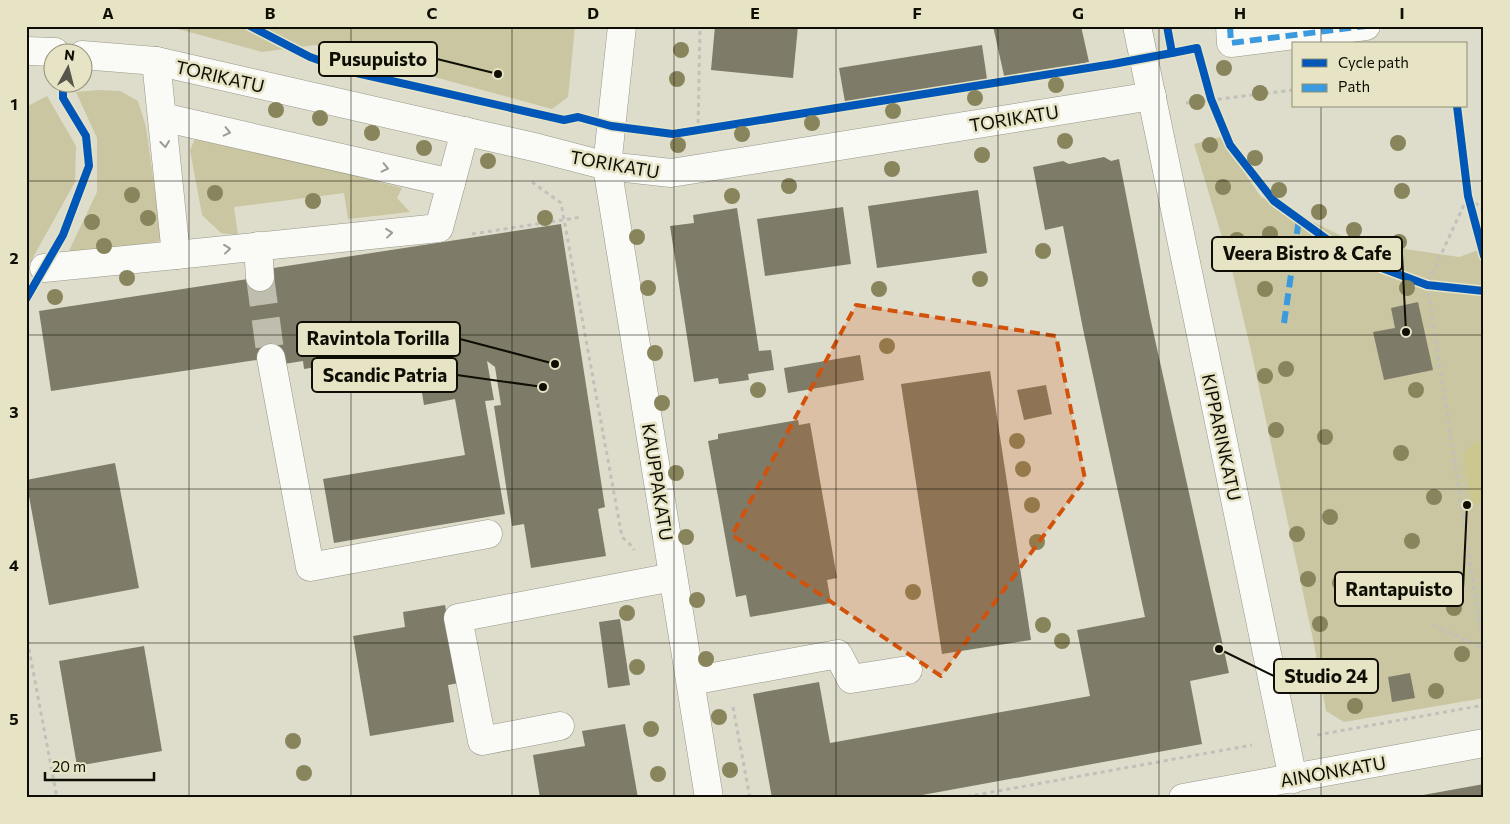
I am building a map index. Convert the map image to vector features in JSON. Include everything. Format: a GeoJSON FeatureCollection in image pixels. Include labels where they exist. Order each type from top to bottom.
{"type":"FeatureCollection","features":[{"type":"Feature","properties":{"kind":"street","name":"KAUPPAKATU"},"geometry":{"type":"LineString","coordinates":[[622,26],[607,166],[710,798]]}},
{"type":"Feature","properties":{"kind":"street","name":"KIPPARINKATU"},"geometry":{"type":"LineString","coordinates":[[1137,26],[1293,779]]}},
{"type":"Feature","properties":{"kind":"street"},"geometry":{"type":"LineString","coordinates":[[1230,26],[1231,43],[1366,26]]}},
{"type":"Feature","properties":{"kind":"street"},"geometry":{"type":"LineString","coordinates":[[26,51],[42,52]]}},
{"type":"Feature","properties":{"kind":"street","name":"TORIKATU"},"geometry":{"type":"LineString","coordinates":[[92,55],[156,61],[538,148],[607,166],[671,173],[1152,96]]}},
{"type":"Feature","properties":{"kind":"street"},"geometry":{"type":"LineString","coordinates":[[156,61],[176,255]]}},
{"type":"Feature","properties":{"kind":"street"},"geometry":{"type":"LineString","coordinates":[[162,117],[451,183]]}},
{"type":"Feature","properties":{"kind":"street"},"geometry":{"type":"LineString","coordinates":[[44,268],[439,228],[465,132]]}},
{"type":"Feature","properties":{"kind":"street"},"geometry":{"type":"LineString","coordinates":[[258,246],[260,277]]}},
{"type":"Feature","properties":{"kind":"street"},"geometry":{"type":"LineString","coordinates":[[271,358],[310,567],[488,534]]}},
{"type":"Feature","properties":{"kind":"street"},"geometry":{"type":"LineString","coordinates":[[560,726],[482,741],[458,618],[674,577]]}},
{"type":"Feature","properties":{"kind":"street"},"geometry":{"type":"LineString","coordinates":[[691,681],[838,654],[851,679],[908,670]]}},
{"type":"Feature","properties":{"kind":"street","name":"AINONKATU"},"geometry":{"type":"LineString","coordinates":[[1183,798],[1484,743]]}},
{"type":"Feature","properties":{"kind":"path"},"geometry":{"type":"LineString","coordinates":[[700,26],[694,131],[708,129]]}},
{"type":"Feature","properties":{"kind":"path"},"geometry":{"type":"LineString","coordinates":[[1184,103],[1212,103],[1292,90]]}},
{"type":"Feature","properties":{"kind":"path"},"geometry":{"type":"LineString","coordinates":[[1208,91],[1212,103]]}},
{"type":"Feature","properties":{"kind":"path"},"geometry":{"type":"LineString","coordinates":[[538,148],[531,181],[561,203],[622,537],[633,547],[640,583]]}},
{"type":"Feature","properties":{"kind":"path"},"geometry":{"type":"LineString","coordinates":[[1467,187],[1472,214]]}},
{"type":"Feature","properties":{"kind":"path"},"geometry":{"type":"LineString","coordinates":[[1468,196],[1484,211]]}},
{"type":"Feature","properties":{"kind":"path"},"geometry":{"type":"LineString","coordinates":[[1468,196],[1427,284],[1484,649]]}},
{"type":"Feature","properties":{"kind":"path"},"geometry":{"type":"LineString","coordinates":[[26,299],[44,268]]}},
{"type":"Feature","properties":{"kind":"path"},"geometry":{"type":"LineString","coordinates":[[1418,281],[1436,286]]}},
{"type":"Feature","properties":{"kind":"path"},"geometry":{"type":"LineString","coordinates":[[1433,625],[1484,649]]}},
{"type":"Feature","properties":{"kind":"path"},"geometry":{"type":"LineString","coordinates":[[26,633],[57,798]]}},
{"type":"Feature","properties":{"kind":"path"},"geometry":{"type":"LineString","coordinates":[[726,674],[750,798]]}},
{"type":"Feature","properties":{"kind":"path"},"geometry":{"type":"LineString","coordinates":[[959,798],[1484,705]]}},
{"type":"Feature","properties":{"kind":"highlighted area"},"geometry":{"type":"Polygon","coordinates":[[[856,305],[1056,336],[1085,479],[941,676],[732,535],[856,305]]]}},
{"type":"Feature","properties":{"kind":"shaded area"},"geometry":{"type":"Polygon","coordinates":[[[167,26],[575,26],[568,97],[552,109],[316,45],[262,52],[167,26]]]}},
{"type":"Feature","properties":{"kind":"shaded area"},"geometry":{"type":"Polygon","coordinates":[[[120,91],[138,101],[146,127],[162,241],[84,254],[68,253],[97,192],[97,138],[76,92],[120,91]]]}},
{"type":"Feature","properties":{"kind":"shaded area"},"geometry":{"type":"Polygon","coordinates":[[[47,96],[76,146],[75,182],[26,270],[26,107],[47,96]]]}},
{"type":"Feature","properties":{"kind":"shaded area"},"geometry":{"type":"Polygon","coordinates":[[[205,136],[402,188],[397,198],[410,212],[348,219],[344,193],[234,207],[238,235],[221,233],[202,215],[190,150],[195,139],[205,136]]]}},
{"type":"Feature","properties":{"kind":"shaded area"},"geometry":{"type":"Polygon","coordinates":[[[1220,137],[1261,197],[1352,241],[1459,257],[1484,248],[1484,698],[1344,722],[1326,711],[1314,644],[1252,355],[1232,270],[1194,144],[1220,137]]]}},
{"type":"Feature","properties":{"kind":"shaded area"},"geometry":{"type":"Polygon","coordinates":[[[1484,441],[1484,502],[1472,504],[1463,454],[1475,443],[1484,441]]]}},
{"type":"Feature","properties":{"kind":"building"},"geometry":{"type":"Polygon","coordinates":[[[715,26],[798,26],[793,78],[711,70],[715,26]]]}},
{"type":"Feature","properties":{"kind":"building"},"geometry":{"type":"Polygon","coordinates":[[[993,26],[1081,26],[1089,62],[1005,80],[993,26]]]}},
{"type":"Feature","properties":{"kind":"building"},"geometry":{"type":"Polygon","coordinates":[[[982,45],[987,79],[845,102],[839,68],[982,45]]]}},
{"type":"Feature","properties":{"kind":"building"},"geometry":{"type":"Polygon","coordinates":[[[1104,157],[1111,161],[1119,159],[1150,317],[1229,673],[1190,681],[1202,744],[906,798],[772,798],[753,694],[819,682],[830,743],[1090,696],[1077,630],[1145,617],[1083,329],[1063,226],[1045,230],[1033,167],[1063,161],[1069,164],[1104,157]]]}},
{"type":"Feature","properties":{"kind":"building"},"geometry":{"type":"Polygon","coordinates":[[[978,190],[987,253],[877,268],[868,206],[978,190]]]}},
{"type":"Feature","properties":{"kind":"building"},"geometry":{"type":"Polygon","coordinates":[[[843,207],[851,264],[765,276],[757,219],[843,207]]]}},
{"type":"Feature","properties":{"kind":"building"},"geometry":{"type":"Polygon","coordinates":[[[737,208],[759,351],[771,350],[774,370],[748,374],[749,380],[719,384],[718,378],[694,382],[670,226],[694,223],[693,215],[737,208]]]}},
{"type":"Feature","properties":{"kind":"building"},"geometry":{"type":"Polygon","coordinates":[[[561,224],[605,507],[598,509],[606,556],[531,568],[524,524],[512,526],[494,406],[501,405],[495,367],[487,361],[494,400],[485,401],[505,514],[334,543],[323,479],[465,455],[455,399],[424,405],[418,369],[384,374],[381,357],[304,369],[303,361],[284,364],[283,356],[51,391],[39,311],[268,276],[267,269],[561,224]]]}},
{"type":"Feature","properties":{"kind":"building"},"geometry":{"type":"Polygon","coordinates":[[[1418,302],[1433,370],[1384,380],[1373,332],[1395,328],[1391,308],[1418,302]]]}},
{"type":"Feature","properties":{"kind":"building"},"geometry":{"type":"Polygon","coordinates":[[[860,355],[864,380],[788,393],[784,368],[860,355]]]}},
{"type":"Feature","properties":{"kind":"building"},"geometry":{"type":"Polygon","coordinates":[[[990,371],[1031,640],[942,654],[901,384],[990,371]]]}},
{"type":"Feature","properties":{"kind":"building"},"geometry":{"type":"Polygon","coordinates":[[[1046,385],[1052,414],[1024,420],[1017,390],[1046,385]]]}},
{"type":"Feature","properties":{"kind":"building"},"geometry":{"type":"Polygon","coordinates":[[[798,420],[799,425],[810,423],[837,578],[827,580],[831,603],[750,617],[746,595],[736,597],[708,441],[718,439],[718,434],[798,420]]]}},
{"type":"Feature","properties":{"kind":"building"},"geometry":{"type":"Polygon","coordinates":[[[115,463],[139,588],[49,605],[26,480],[115,463]]]}},
{"type":"Feature","properties":{"kind":"building"},"geometry":{"type":"Polygon","coordinates":[[[445,605],[459,683],[448,685],[454,722],[370,736],[353,636],[405,627],[403,612],[445,605]]]}},
{"type":"Feature","properties":{"kind":"building"},"geometry":{"type":"Polygon","coordinates":[[[620,619],[630,685],[608,688],[599,622],[620,619]]]}},
{"type":"Feature","properties":{"kind":"building"},"geometry":{"type":"Polygon","coordinates":[[[144,646],[162,751],[77,766],[59,661],[144,646]]]}},
{"type":"Feature","properties":{"kind":"building"},"geometry":{"type":"Polygon","coordinates":[[[1410,673],[1415,698],[1392,702],[1388,677],[1410,673]]]}},
{"type":"Feature","properties":{"kind":"building"},"geometry":{"type":"Polygon","coordinates":[[[625,724],[638,798],[540,798],[533,755],[585,746],[582,731],[625,724]]]}},
{"type":"Feature","properties":{"kind":"building"},"geometry":{"type":"Polygon","coordinates":[[[1484,784],[1484,798],[1412,798],[1412,797],[1484,784]]]}},
{"type":"Feature","properties":{"kind":"tunnel"},"geometry":{"type":"LineString","coordinates":[[260,277],[271,358]]}},
{"type":"Feature","properties":{"kind":"marked path"},"geometry":{"type":"LineString","coordinates":[[1230,26],[1231,43],[1366,26]]}},
{"type":"Feature","properties":{"kind":"marked path"},"geometry":{"type":"LineString","coordinates":[[1284,323],[1299,219]]}},
{"type":"Feature","properties":{"kind":"cycle path"},"geometry":{"type":"LineString","coordinates":[[250,26],[310,57],[352,72],[564,120],[578,117],[611,126],[673,134],[1172,53]]}},
{"type":"Feature","properties":{"kind":"cycle path"},"geometry":{"type":"LineString","coordinates":[[1167,26],[1172,53],[1197,48],[1211,99],[1230,145],[1274,201],[1350,256],[1427,285],[1484,291]]}},
{"type":"Feature","properties":{"kind":"cycle path"},"geometry":{"type":"LineString","coordinates":[[26,299],[63,235],[89,166],[86,136],[63,98],[63,92]]}},
{"type":"Feature","properties":{"kind":"cycle path"},"geometry":{"type":"LineString","coordinates":[[1457,108],[1468,196],[1484,256]]}},
{"type":"Feature","properties":{"kind":"place","name":"Pusupuisto"},"geometry":{"type":"Point","coordinates":[498,74]}},
{"type":"Feature","properties":{"kind":"place","name":"Veera Bistro & Cafe"},"geometry":{"type":"Point","coordinates":[1406,332]}},
{"type":"Feature","properties":{"kind":"place","name":"Ravintola Torilla"},"geometry":{"type":"Point","coordinates":[555,364]}},
{"type":"Feature","properties":{"kind":"place","name":"Scandic Patria"},"geometry":{"type":"Point","coordinates":[543,387]}},
{"type":"Feature","properties":{"kind":"place","name":"Rantapuisto"},"geometry":{"type":"Point","coordinates":[1467,505]}},
{"type":"Feature","properties":{"kind":"place","name":"Studio 24"},"geometry":{"type":"Point","coordinates":[1219,649]}}]}
